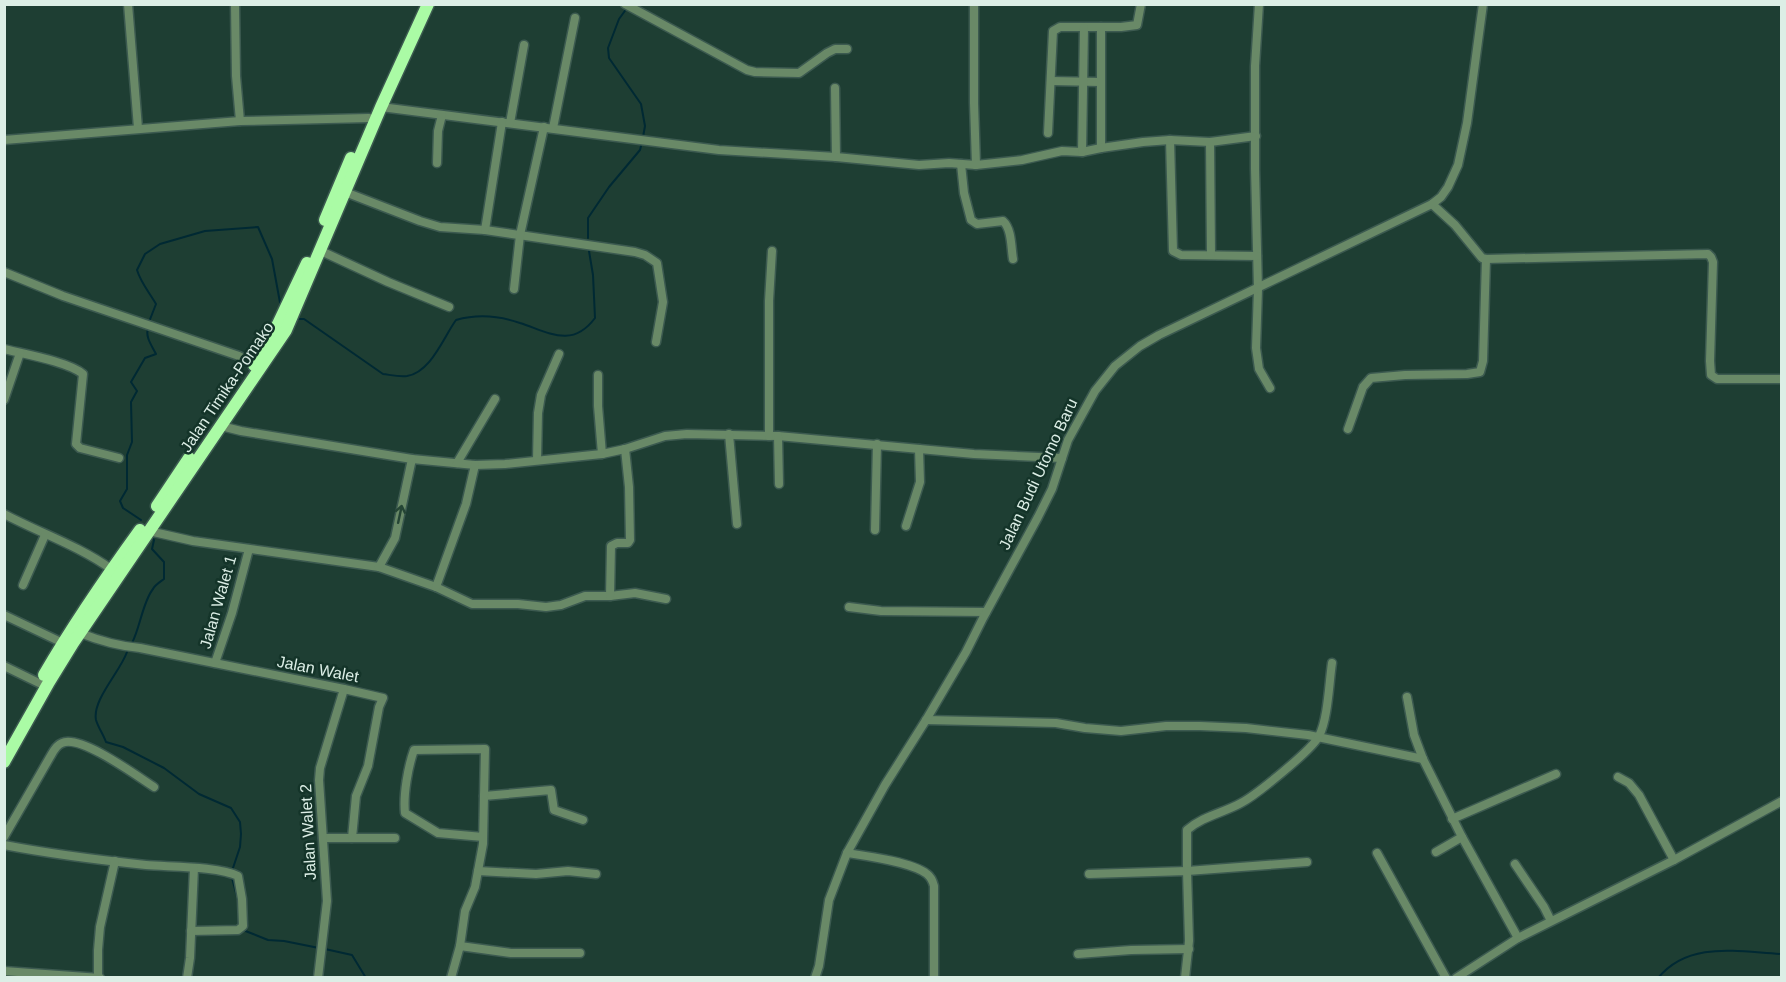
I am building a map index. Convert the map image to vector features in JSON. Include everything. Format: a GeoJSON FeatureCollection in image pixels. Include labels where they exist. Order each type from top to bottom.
{"type":"FeatureCollection","features":[{"type":"Feature","properties":{"kind":"highway","name":"Jalan Timika-Pomako"},"geometry":{"type":"LineString","coordinates":[[4,762],[49,682],[149,531],[166,499],[255,364],[291,300],[420,4]]}},
{"type":"Feature","properties":{"kind":"highway","name":"Jalan Timika-Pomako"},"geometry":{"type":"LineString","coordinates":[[4,747],[63,643],[111,569],[221,426],[286,330],[381,107],[428,4]]}},
{"type":"Feature","properties":{"kind":"street"},"geometry":{"type":"LineString","coordinates":[[128,4],[138,128]]}},
{"type":"Feature","properties":{"kind":"street"},"geometry":{"type":"LineString","coordinates":[[235,4],[236,76],[240,121]]}},
{"type":"Feature","properties":{"kind":"street"},"geometry":{"type":"LineString","coordinates":[[624,4],[747,70],[755,72],[799,73],[827,53],[847,49]]}},
{"type":"Feature","properties":{"kind":"street"},"geometry":{"type":"LineString","coordinates":[[974,4],[976,165]]}},
{"type":"Feature","properties":{"kind":"street"},"geometry":{"type":"LineString","coordinates":[[1048,134],[1053,32],[1060,27],[1137,25],[1141,4]]}},
{"type":"Feature","properties":{"kind":"street"},"geometry":{"type":"LineString","coordinates":[[1259,4],[1255,66],[1257,360],[1261,374],[1270,388]]}},
{"type":"Feature","properties":{"kind":"street","name":"Jalan Budi Utomo Baru"},"geometry":{"type":"LineString","coordinates":[[815,978],[829,900],[847,853],[885,785],[966,652],[1052,489],[1068,440],[1095,391],[1115,366],[1140,346],[1159,335],[1432,204],[1441,197],[1448,188],[1458,165],[1467,123],[1483,4]]}},
{"type":"Feature","properties":{"kind":"street"},"geometry":{"type":"LineString","coordinates":[[514,289],[520,235],[575,18]]}},
{"type":"Feature","properties":{"kind":"street"},"geometry":{"type":"LineString","coordinates":[[1101,27],[1101,148]]}},
{"type":"Feature","properties":{"kind":"street"},"geometry":{"type":"LineString","coordinates":[[1082,152],[1084,28]]}},
{"type":"Feature","properties":{"kind":"street"},"geometry":{"type":"LineString","coordinates":[[485,230],[524,45]]}},
{"type":"Feature","properties":{"kind":"street"},"geometry":{"type":"LineString","coordinates":[[1052,81],[1100,82]]}},
{"type":"Feature","properties":{"kind":"street"},"geometry":{"type":"LineString","coordinates":[[835,88],[836,157]]}},
{"type":"Feature","properties":{"kind":"street"},"geometry":{"type":"LineString","coordinates":[[381,107],[746,152],[923,165],[976,165],[1062,151],[1082,152],[1170,140],[1210,142],[1256,136]]}},
{"type":"Feature","properties":{"kind":"street"},"geometry":{"type":"LineString","coordinates":[[437,163],[438,131],[442,116]]}},
{"type":"Feature","properties":{"kind":"street"},"geometry":{"type":"LineString","coordinates":[[4,140],[240,121],[369,118]]}},
{"type":"Feature","properties":{"kind":"street"},"geometry":{"type":"LineString","coordinates":[[1170,140],[1173,251],[1181,255],[1257,256]]}},
{"type":"Feature","properties":{"kind":"street"},"geometry":{"type":"LineString","coordinates":[[1210,142],[1211,255]]}},
{"type":"Feature","properties":{"kind":"street"},"geometry":{"type":"LineString","coordinates":[[961,164],[964,193],[971,219],[977,224],[1003,221],[1006,223],[1013,259]]}},
{"type":"Feature","properties":{"kind":"street"},"geometry":{"type":"LineString","coordinates":[[345,192],[430,225],[485,230],[645,255],[657,263],[663,302],[656,342]]}},
{"type":"Feature","properties":{"kind":"street"},"geometry":{"type":"LineString","coordinates":[[1432,204],[1461,232],[1482,258],[1486,259],[1708,254],[1713,262],[1710,329],[1711,375],[1717,379],[1782,379]]}},
{"type":"Feature","properties":{"kind":"street"},"geometry":{"type":"LineString","coordinates":[[321,251],[449,307]]}},
{"type":"Feature","properties":{"kind":"street"},"geometry":{"type":"LineString","coordinates":[[772,251],[769,301],[773,436],[779,484]]}},
{"type":"Feature","properties":{"kind":"street"},"geometry":{"type":"LineString","coordinates":[[1348,429],[1363,387],[1371,378],[1480,372],[1483,361],[1486,259]]}},
{"type":"Feature","properties":{"kind":"street"},"geometry":{"type":"LineString","coordinates":[[4,272],[63,296],[239,356],[255,364]]}},
{"type":"Feature","properties":{"kind":"street"},"geometry":{"type":"LineString","coordinates":[[4,349],[82,372],[83,384],[76,444],[80,448],[118,458]]}},
{"type":"Feature","properties":{"kind":"street"},"geometry":{"type":"LineString","coordinates":[[4,400],[20,353]]}},
{"type":"Feature","properties":{"kind":"street"},"geometry":{"type":"LineString","coordinates":[[537,460],[538,413],[541,395],[559,354]]}},
{"type":"Feature","properties":{"kind":"street"},"geometry":{"type":"LineString","coordinates":[[598,375],[602,454]]}},
{"type":"Feature","properties":{"kind":"street"},"geometry":{"type":"LineString","coordinates":[[457,463],[495,399]]}},
{"type":"Feature","properties":{"kind":"street"},"geometry":{"type":"LineString","coordinates":[[221,426],[412,459],[475,465],[602,454],[665,436],[687,434],[773,436],[974,454],[1062,458]]}},
{"type":"Feature","properties":{"kind":"street"},"geometry":{"type":"LineString","coordinates":[[729,434],[737,524]]}},
{"type":"Feature","properties":{"kind":"street"},"geometry":{"type":"LineString","coordinates":[[875,531],[877,444]]}},
{"type":"Feature","properties":{"kind":"street"},"geometry":{"type":"LineString","coordinates":[[610,597],[611,546],[617,543],[628,543],[630,540],[630,498],[625,449]]}},
{"type":"Feature","properties":{"kind":"street"},"geometry":{"type":"LineString","coordinates":[[906,526],[920,482],[919,449]]}},
{"type":"Feature","properties":{"kind":"street"},"geometry":{"type":"LineString","coordinates":[[379,567],[395,538],[412,459]]}},
{"type":"Feature","properties":{"kind":"street"},"geometry":{"type":"LineString","coordinates":[[436,587],[466,504],[475,465]]}},
{"type":"Feature","properties":{"kind":"street"},"geometry":{"type":"LineString","coordinates":[[4,514],[94,557],[111,569]]}},
{"type":"Feature","properties":{"kind":"street"},"geometry":{"type":"LineString","coordinates":[[149,531],[178,538],[379,567],[436,587],[472,604],[518,604],[546,607],[561,605],[585,596],[610,597],[635,594],[666,599]]}},
{"type":"Feature","properties":{"kind":"street"},"geometry":{"type":"LineString","coordinates":[[23,585],[45,535]]}},
{"type":"Feature","properties":{"kind":"street","name":"Jalan Walet 1"},"geometry":{"type":"LineString","coordinates":[[216,663],[249,549]]}},
{"type":"Feature","properties":{"kind":"street"},"geometry":{"type":"LineString","coordinates":[[849,607],[881,611],[986,612]]}},
{"type":"Feature","properties":{"kind":"street"},"geometry":{"type":"LineString","coordinates":[[4,615],[63,643]]}},
{"type":"Feature","properties":{"kind":"street","name":"Jalan Walet"},"geometry":{"type":"LineString","coordinates":[[80,633],[118,646],[140,648],[383,698],[379,707],[368,766],[356,796],[352,838]]}},
{"type":"Feature","properties":{"kind":"street"},"geometry":{"type":"LineString","coordinates":[[1185,978],[1189,949],[1187,830],[1204,818],[1229,810],[1243,802],[1294,762],[1318,738],[1324,716],[1332,663]]}},
{"type":"Feature","properties":{"kind":"street"},"geometry":{"type":"LineString","coordinates":[[4,666],[39,683]]}},
{"type":"Feature","properties":{"kind":"street","name":"Jalan Walet 2"},"geometry":{"type":"LineString","coordinates":[[318,978],[327,901],[320,768],[344,689]]}},
{"type":"Feature","properties":{"kind":"street"},"geometry":{"type":"LineString","coordinates":[[1407,697],[1414,735],[1423,759],[1452,819],[1518,938]]}},
{"type":"Feature","properties":{"kind":"street"},"geometry":{"type":"LineString","coordinates":[[926,720],[1056,723],[1121,731],[1166,726],[1269,730],[1423,759]]}},
{"type":"Feature","properties":{"kind":"street"},"geometry":{"type":"LineString","coordinates":[[4,837],[50,757],[62,742],[78,743],[92,748],[154,787]]}},
{"type":"Feature","properties":{"kind":"street"},"geometry":{"type":"LineString","coordinates":[[451,978],[460,946],[465,910],[475,887],[478,871],[483,837],[485,748],[414,750],[404,800],[405,813],[438,833],[483,837]]}},
{"type":"Feature","properties":{"kind":"street"},"geometry":{"type":"LineString","coordinates":[[1452,819],[1556,774]]}},
{"type":"Feature","properties":{"kind":"street"},"geometry":{"type":"LineString","coordinates":[[1617,777],[1634,788],[1674,860]]}},
{"type":"Feature","properties":{"kind":"street"},"geometry":{"type":"LineString","coordinates":[[484,796],[551,790],[554,810],[583,820]]}},
{"type":"Feature","properties":{"kind":"street"},"geometry":{"type":"LineString","coordinates":[[1456,978],[1518,938],[1674,860],[1782,801]]}},
{"type":"Feature","properties":{"kind":"street"},"geometry":{"type":"LineString","coordinates":[[1436,852],[1462,837]]}},
{"type":"Feature","properties":{"kind":"street"},"geometry":{"type":"LineString","coordinates":[[323,838],[395,838]]}},
{"type":"Feature","properties":{"kind":"street"},"geometry":{"type":"LineString","coordinates":[[4,845],[115,861],[194,868],[237,876],[242,899],[241,928],[191,931]]}},
{"type":"Feature","properties":{"kind":"street"},"geometry":{"type":"LineString","coordinates":[[847,853],[916,868],[932,879],[934,886],[934,978]]}},
{"type":"Feature","properties":{"kind":"street"},"geometry":{"type":"LineString","coordinates":[[1377,853],[1446,978]]}},
{"type":"Feature","properties":{"kind":"street"},"geometry":{"type":"LineString","coordinates":[[4,971],[99,977],[99,936],[115,861]]}},
{"type":"Feature","properties":{"kind":"street"},"geometry":{"type":"LineString","coordinates":[[1089,874],[1187,871],[1307,862]]}},
{"type":"Feature","properties":{"kind":"street"},"geometry":{"type":"LineString","coordinates":[[1515,864],[1551,921]]}},
{"type":"Feature","properties":{"kind":"street"},"geometry":{"type":"LineString","coordinates":[[187,978],[194,868]]}},
{"type":"Feature","properties":{"kind":"street"},"geometry":{"type":"LineString","coordinates":[[478,871],[596,874]]}},
{"type":"Feature","properties":{"kind":"street"},"geometry":{"type":"LineString","coordinates":[[460,946],[512,953],[580,953]]}},
{"type":"Feature","properties":{"kind":"street"},"geometry":{"type":"LineString","coordinates":[[1078,954],[1189,949]]}},
{"type":"Feature","properties":{"kind":"waterway"},"geometry":{"type":"LineString","coordinates":[[627,8],[619,19],[608,48],[609,58],[641,104],[645,126],[643,137]]}},
{"type":"Feature","properties":{"kind":"waterway"},"geometry":{"type":"LineString","coordinates":[[588,238],[588,218],[609,187],[640,150],[642,142]]}},
{"type":"Feature","properties":{"kind":"waterway"},"geometry":{"type":"LineString","coordinates":[[149,322],[156,304],[137,270],[145,254],[160,244],[205,231],[258,227],[272,259],[281,308]]}},
{"type":"Feature","properties":{"kind":"waterway"},"geometry":{"type":"LineString","coordinates":[[296,319],[304,319],[383,374],[407,376],[423,368],[430,361],[456,320],[480,316],[496,317],[559,336],[578,333],[595,318],[593,275],[589,251]]}},
{"type":"Feature","properties":{"kind":"waterway"},"geometry":{"type":"LineString","coordinates":[[141,520],[123,508],[120,501],[127,489],[127,455],[132,442],[131,402],[137,391],[131,382],[145,358],[156,354],[148,338],[148,328]]}},
{"type":"Feature","properties":{"kind":"waterway"},"geometry":{"type":"LineString","coordinates":[[132,643],[150,594],[155,586],[164,579],[164,562],[152,549],[154,540],[151,536]]}},
{"type":"Feature","properties":{"kind":"waterway"},"geometry":{"type":"LineString","coordinates":[[127,652],[102,695],[96,712],[96,720],[106,742],[123,747],[164,768],[199,794],[231,808],[240,822],[241,834],[240,847],[233,868]]}},
{"type":"Feature","properties":{"kind":"waterway"},"geometry":{"type":"LineString","coordinates":[[232,878],[238,900],[238,910]]}},
{"type":"Feature","properties":{"kind":"waterway"},"geometry":{"type":"LineString","coordinates":[[243,930],[268,940],[319,948]]}},
{"type":"Feature","properties":{"kind":"waterway"},"geometry":{"type":"LineString","coordinates":[[325,949],[352,955],[366,978]]}},
{"type":"Feature","properties":{"kind":"waterway"},"geometry":{"type":"LineString","coordinates":[[1658,978],[1670,966],[1700,953],[1732,951],[1782,954]]}}]}
